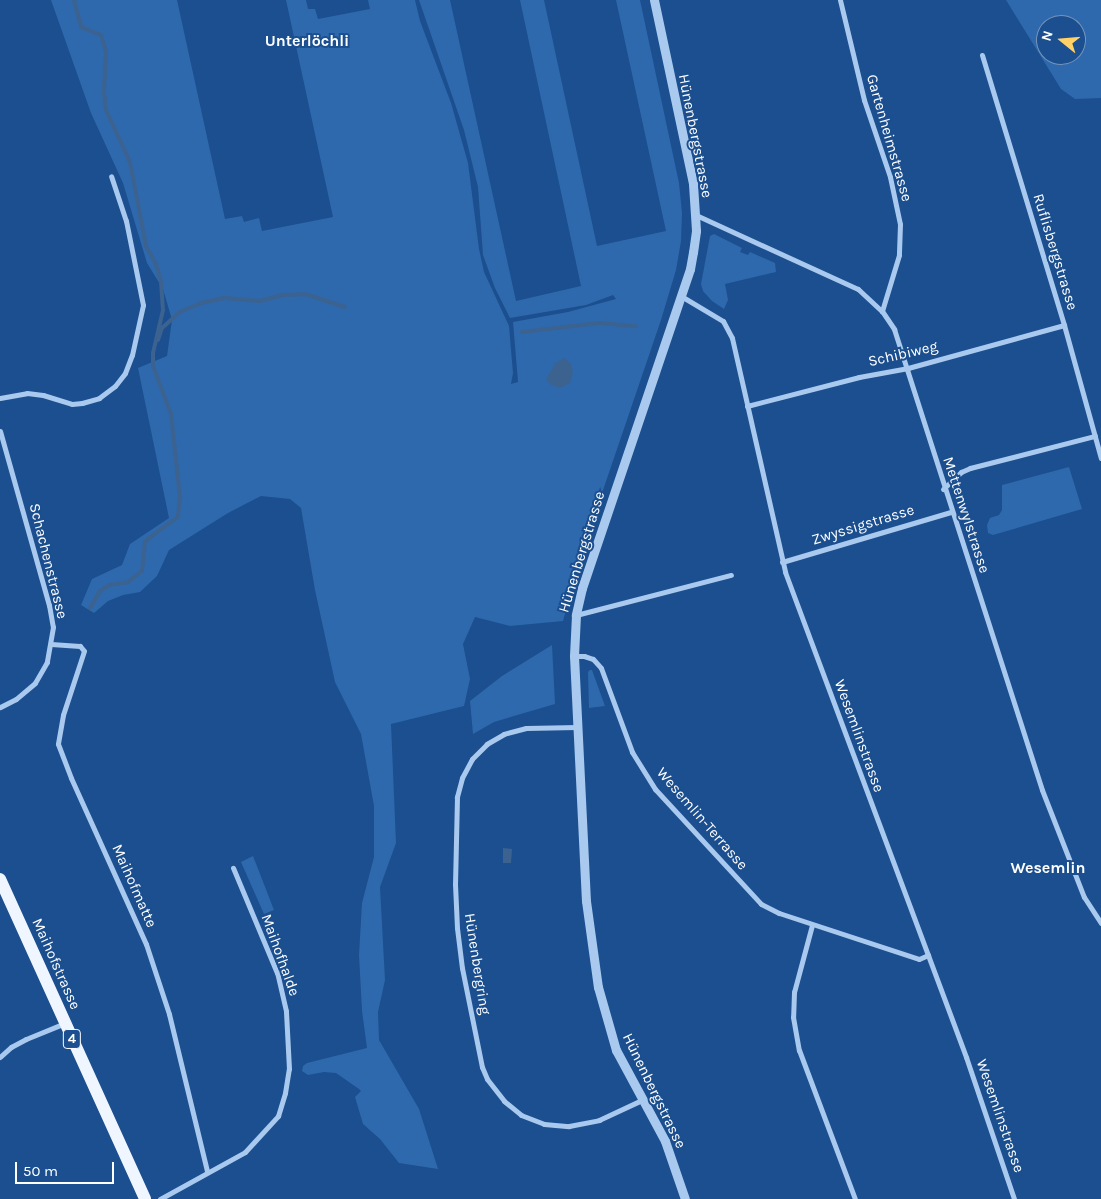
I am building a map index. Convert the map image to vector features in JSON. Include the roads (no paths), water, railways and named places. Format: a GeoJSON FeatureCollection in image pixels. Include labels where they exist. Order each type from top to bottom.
{"type":"FeatureCollection","features":[{"type":"Feature","properties":{"kind":"main road","name":"Maihofstrasse"},"geometry":{"type":"LineString","coordinates":[[0,880],[145,1199]]}},
{"type":"Feature","properties":{"kind":"street","name":"Hünenbergstrasse"},"geometry":{"type":"LineString","coordinates":[[654,0],[693,184],[696,215],[693,252],[681,296],[592,560],[576,615],[574,656],[586,900],[596,979],[616,1050],[665,1141],[685,1199]]}},
{"type":"Feature","properties":{"kind":"street","name":"Gartenheimstrasse"},"geometry":{"type":"LineString","coordinates":[[840,0],[864,100],[890,178],[900,224],[899,255],[882,311]]}},
{"type":"Feature","properties":{"kind":"street","name":"Ruflisbergstrasse"},"geometry":{"type":"LineString","coordinates":[[982,55],[1064,325],[1101,458]]}},
{"type":"Feature","properties":{"kind":"street"},"geometry":{"type":"LineString","coordinates":[[0,398],[27,393],[43,395],[72,404],[82,403],[99,398],[114,386],[125,373],[132,355],[143,305],[126,221],[111,176]]}},
{"type":"Feature","properties":{"kind":"street","name":"Mettenwylstrasse"},"geometry":{"type":"LineString","coordinates":[[696,215],[843,282],[870,298],[882,311],[894,329],[908,368],[943,489],[1058,835],[1084,897],[1101,923]]}},
{"type":"Feature","properties":{"kind":"street","name":"Wesemlinstrasse"},"geometry":{"type":"LineString","coordinates":[[681,296],[711,312],[723,321],[728,329],[782,562],[966,1057],[1014,1199]]}},
{"type":"Feature","properties":{"kind":"street","name":"Schibiweg"},"geometry":{"type":"LineString","coordinates":[[747,406],[859,377],[908,368],[1064,325]]}},
{"type":"Feature","properties":{"kind":"street","name":"Schachenstrasse"},"geometry":{"type":"LineString","coordinates":[[0,431],[49,605],[53,627],[47,662],[35,683],[16,699],[0,707]]}},
{"type":"Feature","properties":{"kind":"street"},"geometry":{"type":"LineString","coordinates":[[943,489],[961,472],[970,468],[1094,436]]}},
{"type":"Feature","properties":{"kind":"street","name":"Zwyssigstrasse"},"geometry":{"type":"LineString","coordinates":[[782,562],[951,512]]}},
{"type":"Feature","properties":{"kind":"street"},"geometry":{"type":"LineString","coordinates":[[576,615],[731,575]]}},
{"type":"Feature","properties":{"kind":"street","name":"Maihofmatte"},"geometry":{"type":"LineString","coordinates":[[51,644],[80,646],[84,651],[62,715],[58,744],[146,944],[169,1014],[207,1171]]}},
{"type":"Feature","properties":{"kind":"street","name":"Wesemlin-Terrasse"},"geometry":{"type":"LineString","coordinates":[[574,656],[584,656],[593,659],[601,668],[632,752],[655,789],[762,904],[779,913],[812,925],[919,960],[928,955]]}},
{"type":"Feature","properties":{"kind":"street","name":"Hünenbergring"},"geometry":{"type":"LineString","coordinates":[[577,727],[526,728],[504,734],[487,744],[472,759],[462,778],[457,797],[455,884],[457,928],[462,968],[482,1067],[487,1079],[504,1101],[521,1115],[544,1124],[569,1126],[599,1120],[644,1099]]}},
{"type":"Feature","properties":{"kind":"street","name":"Maihofhalde"},"geometry":{"type":"LineString","coordinates":[[160,1199],[207,1171],[245,1152],[278,1116],[285,1093],[289,1069],[286,1011],[276,973],[233,868]]}},
{"type":"Feature","properties":{"kind":"street"},"geometry":{"type":"LineString","coordinates":[[812,925],[794,992],[793,1017],[799,1050],[855,1199]]}},
{"type":"Feature","properties":{"kind":"street"},"geometry":{"type":"LineString","coordinates":[[0,1057],[11,1047],[26,1039],[65,1023]]}},
{"type":"Feature","properties":{"kind":"waterway"},"geometry":{"type":"LineString","coordinates":[[74,0],[81,27],[101,35],[106,51],[104,92],[106,110],[130,162],[146,246],[156,264],[161,282],[163,310],[153,353],[153,366],[171,414],[180,497],[178,517],[145,542],[142,571],[128,582],[109,585],[100,591],[90,608]]}},
{"type":"Feature","properties":{"kind":"waterway"},"geometry":{"type":"LineString","coordinates":[[158,340],[162,328],[180,312],[201,303],[225,298],[260,301],[282,295],[305,294],[345,307]]}},
{"type":"Feature","properties":{"kind":"waterway"},"geometry":{"type":"LineString","coordinates":[[522,332],[599,323],[636,326]]}},
{"type":"Feature","properties":{"kind":"district","name":"Unterlöchli"},"geometry":{"type":"Point","coordinates":[307,41]}},
{"type":"Feature","properties":{"kind":"district","name":"Wesemlin"},"geometry":{"type":"Point","coordinates":[1048,868]}}]}
